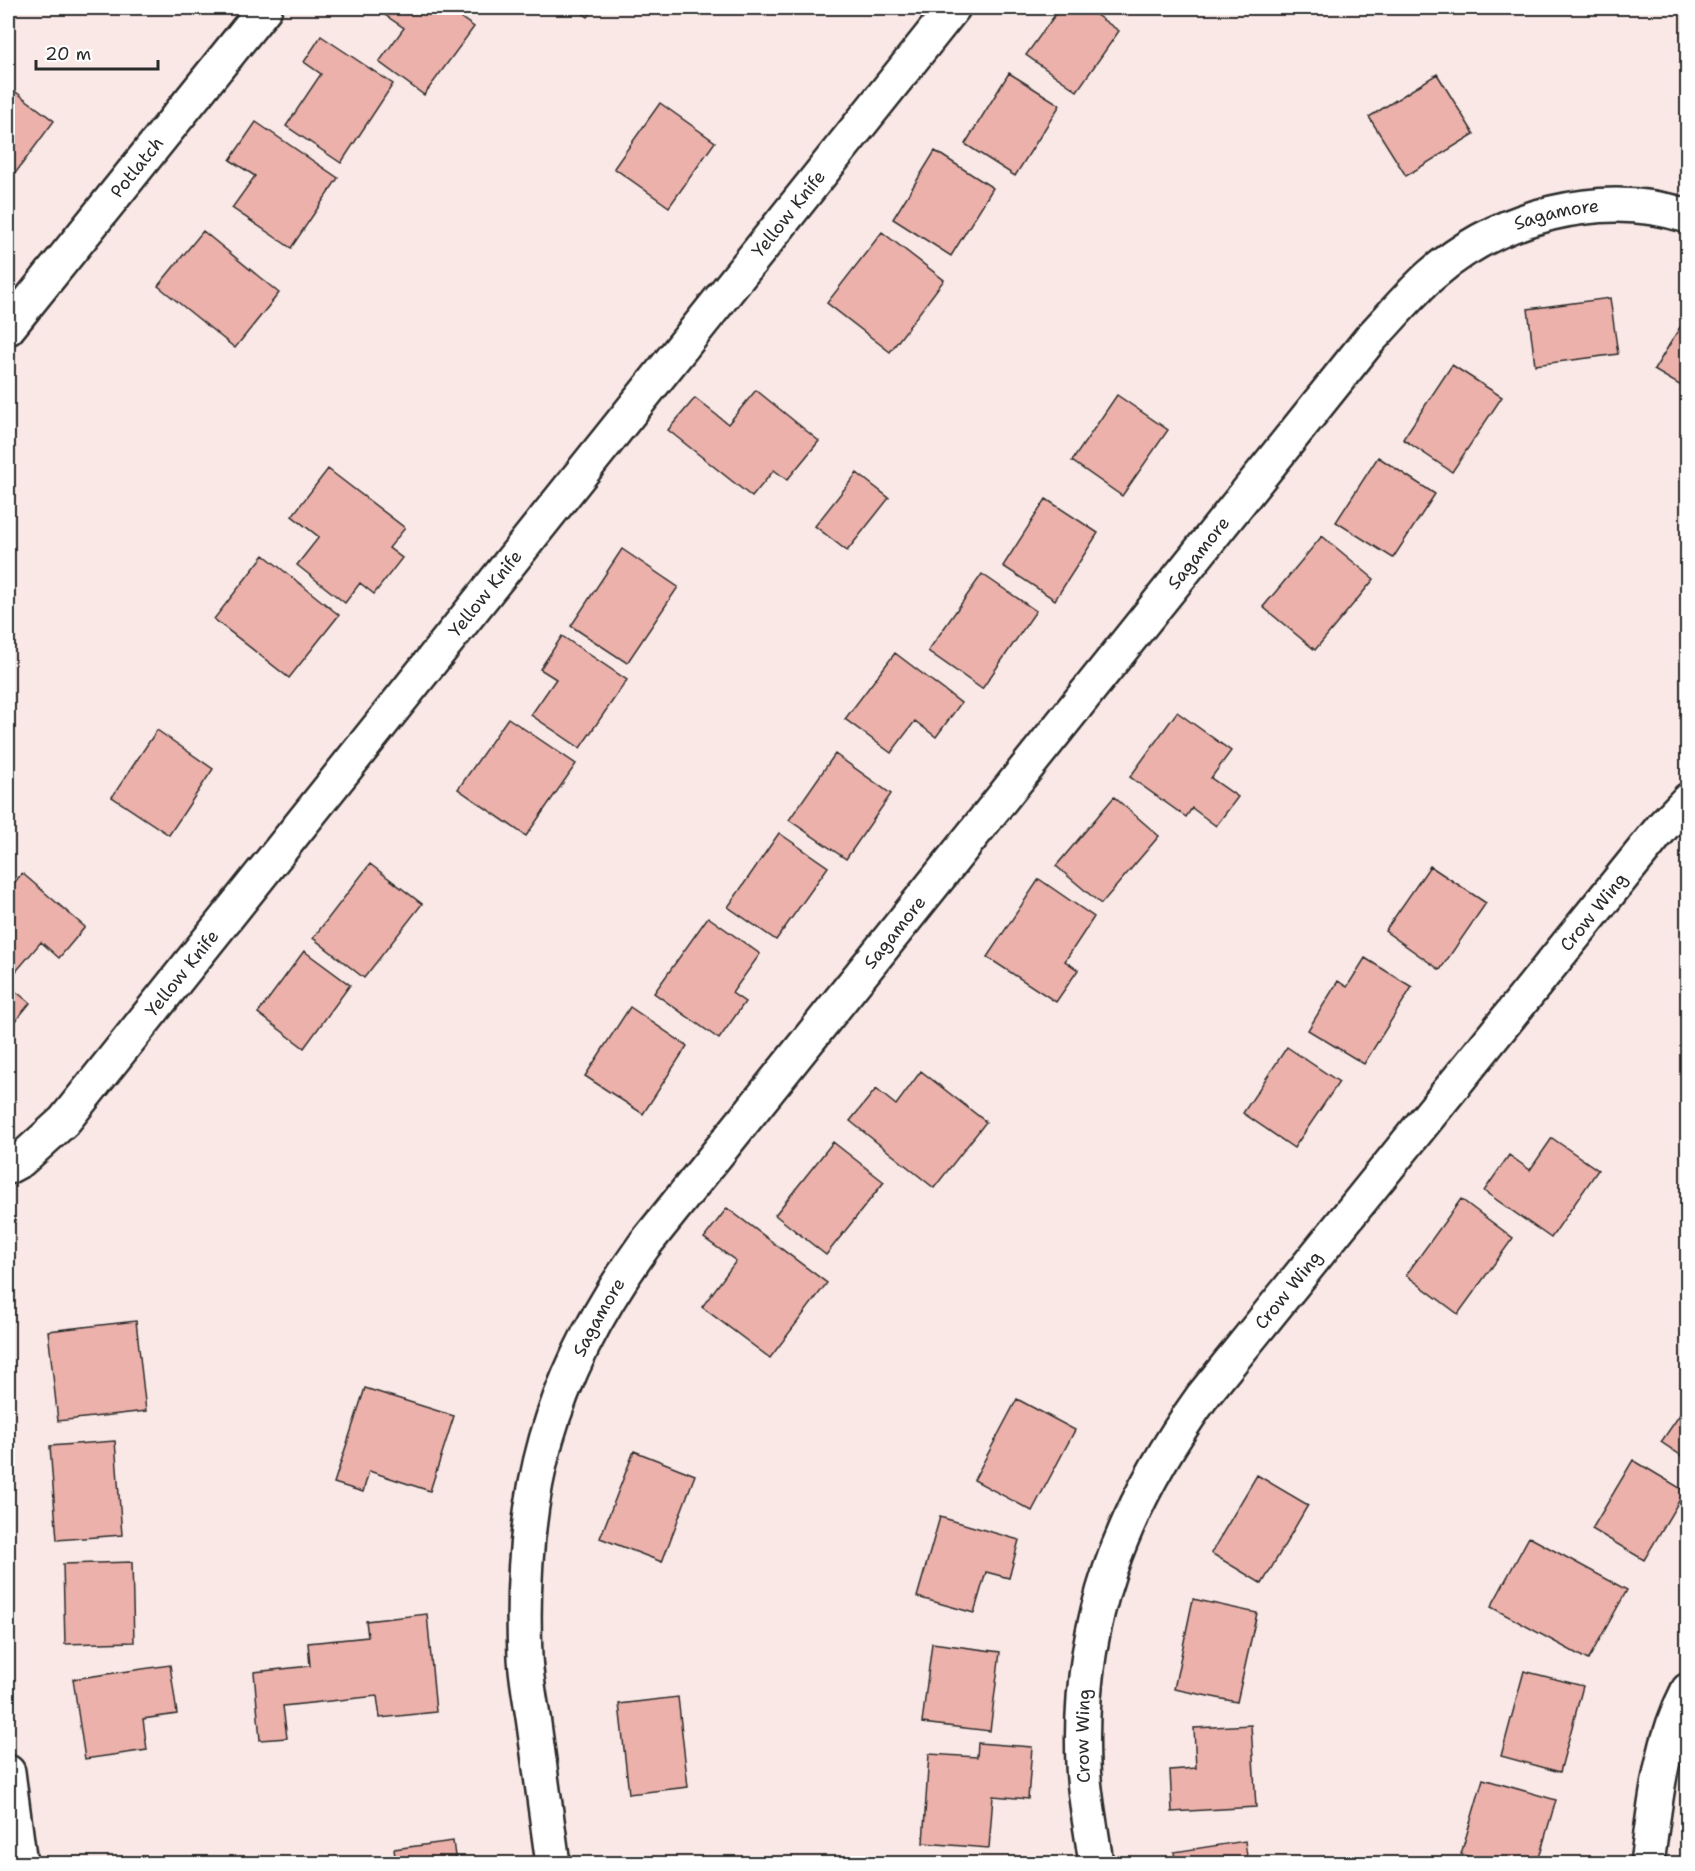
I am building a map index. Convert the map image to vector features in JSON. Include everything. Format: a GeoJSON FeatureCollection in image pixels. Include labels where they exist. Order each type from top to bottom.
{"type":"FeatureCollection","features":[{"type":"Feature","properties":{"kind":"street","name":"Potlatch"},"geometry":{"type":"LineString","coordinates":[[8,328],[265,8]]}},
{"type":"Feature","properties":{"kind":"street","name":"Yellow Knife"},"geometry":{"type":"LineString","coordinates":[[8,1167],[21,1160],[64,1122],[954,8]]}},
{"type":"Feature","properties":{"kind":"street","name":"Sagamore"},"geometry":{"type":"LineString","coordinates":[[553,1863],[525,1658],[526,1554],[532,1498],[547,1432],[561,1390],[579,1349],[612,1290],[645,1244],[1370,339],[1430,276],[1477,242],[1529,218],[1586,206],[1614,205],[1671,211],[1688,216]]}},
{"type":"Feature","properties":{"kind":"street","name":"Crow Wing"},"geometry":{"type":"LineString","coordinates":[[1096,1863],[1083,1766],[1083,1709],[1089,1653],[1100,1597],[1114,1554],[1141,1492],[1169,1443],[1209,1388],[1663,826],[1688,800]]}},
{"type":"Feature","properties":{"kind":"street"},"geometry":{"type":"LineString","coordinates":[[1647,1863],[1659,1774],[1678,1708],[1688,1690]]}},
{"type":"Feature","properties":{"kind":"street"},"geometry":{"type":"LineString","coordinates":[[8,1772],[20,1863]]}},
{"type":"Feature","properties":{"kind":"building"},"geometry":{"type":"Polygon","coordinates":[[[390,8],[447,8],[474,27],[424,95],[379,62],[404,28],[385,15],[390,8]]]}},
{"type":"Feature","properties":{"kind":"building"},"geometry":{"type":"Polygon","coordinates":[[[575,8],[595,8],[588,17],[575,8]]]}},
{"type":"Feature","properties":{"kind":"building"},"geometry":{"type":"Polygon","coordinates":[[[1060,8],[1086,8],[1119,31],[1077,91],[1026,55],[1060,8]]]}},
{"type":"Feature","properties":{"kind":"building"},"geometry":{"type":"Polygon","coordinates":[[[321,36],[393,84],[341,163],[286,126],[321,74],[304,62],[321,36]]]}},
{"type":"Feature","properties":{"kind":"building"},"geometry":{"type":"Polygon","coordinates":[[[1009,73],[1060,105],[1015,176],[965,144],[1009,73]]]}},
{"type":"Feature","properties":{"kind":"building"},"geometry":{"type":"Polygon","coordinates":[[[1437,74],[1474,134],[1406,176],[1369,117],[1437,74]]]}},
{"type":"Feature","properties":{"kind":"building"},"geometry":{"type":"Polygon","coordinates":[[[8,86],[54,121],[8,183],[8,86]]]}},
{"type":"Feature","properties":{"kind":"building"},"geometry":{"type":"Polygon","coordinates":[[[660,103],[715,142],[669,207],[614,168],[660,103]]]}},
{"type":"Feature","properties":{"kind":"building"},"geometry":{"type":"Polygon","coordinates":[[[256,122],[338,178],[291,248],[232,208],[255,176],[230,160],[256,122]]]}},
{"type":"Feature","properties":{"kind":"building"},"geometry":{"type":"Polygon","coordinates":[[[935,151],[993,188],[951,256],[893,219],[935,151]]]}},
{"type":"Feature","properties":{"kind":"building"},"geometry":{"type":"Polygon","coordinates":[[[203,231],[279,293],[235,348],[158,286],[203,231]]]}},
{"type":"Feature","properties":{"kind":"building"},"geometry":{"type":"Polygon","coordinates":[[[882,232],[944,280],[890,352],[827,303],[882,232]]]}},
{"type":"Feature","properties":{"kind":"building"},"geometry":{"type":"Polygon","coordinates":[[[1610,298],[1618,354],[1535,365],[1528,309],[1610,298]]]}},
{"type":"Feature","properties":{"kind":"building"},"geometry":{"type":"Polygon","coordinates":[[[1688,314],[1688,390],[1654,370],[1688,314]]]}},
{"type":"Feature","properties":{"kind":"building"},"geometry":{"type":"Polygon","coordinates":[[[1452,365],[1502,397],[1452,472],[1403,439],[1452,365]]]}},
{"type":"Feature","properties":{"kind":"building"},"geometry":{"type":"Polygon","coordinates":[[[756,390],[819,441],[787,480],[774,470],[752,497],[668,430],[695,398],[728,424],[756,390]]]}},
{"type":"Feature","properties":{"kind":"building"},"geometry":{"type":"Polygon","coordinates":[[[1117,395],[1168,430],[1122,496],[1072,461],[1117,395]]]}},
{"type":"Feature","properties":{"kind":"building"},"geometry":{"type":"Polygon","coordinates":[[[1378,457],[1435,494],[1393,558],[1336,522],[1378,457]]]}},
{"type":"Feature","properties":{"kind":"building"},"geometry":{"type":"Polygon","coordinates":[[[328,469],[405,528],[389,548],[402,558],[374,594],[360,583],[345,603],[297,565],[319,537],[292,516],[328,469]]]}},
{"type":"Feature","properties":{"kind":"building"},"geometry":{"type":"Polygon","coordinates":[[[857,473],[889,498],[847,551],[815,526],[857,473]]]}},
{"type":"Feature","properties":{"kind":"building"},"geometry":{"type":"Polygon","coordinates":[[[1046,499],[1098,533],[1055,600],[1003,566],[1046,499]]]}},
{"type":"Feature","properties":{"kind":"building"},"geometry":{"type":"Polygon","coordinates":[[[1322,536],[1374,579],[1315,650],[1263,607],[1322,536]]]}},
{"type":"Feature","properties":{"kind":"building"},"geometry":{"type":"Polygon","coordinates":[[[622,549],[678,587],[627,663],[571,626],[622,549]]]}},
{"type":"Feature","properties":{"kind":"building"},"geometry":{"type":"Polygon","coordinates":[[[264,555],[339,615],[289,678],[214,619],[264,555]]]}},
{"type":"Feature","properties":{"kind":"building"},"geometry":{"type":"Polygon","coordinates":[[[982,574],[1036,611],[982,689],[928,651],[982,574]]]}},
{"type":"Feature","properties":{"kind":"building"},"geometry":{"type":"Polygon","coordinates":[[[562,636],[627,680],[580,748],[531,715],[556,679],[540,669],[562,636]]]}},
{"type":"Feature","properties":{"kind":"building"},"geometry":{"type":"Polygon","coordinates":[[[895,653],[961,703],[936,737],[915,721],[891,753],[845,719],[895,653]]]}},
{"type":"Feature","properties":{"kind":"building"},"geometry":{"type":"Polygon","coordinates":[[[1177,712],[1231,751],[1211,778],[1238,797],[1216,826],[1192,808],[1186,817],[1130,777],[1177,712]]]}},
{"type":"Feature","properties":{"kind":"building"},"geometry":{"type":"Polygon","coordinates":[[[508,718],[576,764],[526,836],[458,789],[508,718]]]}},
{"type":"Feature","properties":{"kind":"building"},"geometry":{"type":"Polygon","coordinates":[[[157,730],[213,769],[169,835],[112,797],[157,730]]]}},
{"type":"Feature","properties":{"kind":"building"},"geometry":{"type":"Polygon","coordinates":[[[835,754],[891,794],[846,859],[789,820],[835,754]]]}},
{"type":"Feature","properties":{"kind":"building"},"geometry":{"type":"Polygon","coordinates":[[[1114,797],[1159,836],[1101,904],[1056,866],[1114,797]]]}},
{"type":"Feature","properties":{"kind":"building"},"geometry":{"type":"Polygon","coordinates":[[[779,833],[828,867],[776,940],[728,907],[779,833]]]}},
{"type":"Feature","properties":{"kind":"building"},"geometry":{"type":"Polygon","coordinates":[[[370,864],[422,904],[364,978],[313,938],[370,864]]]}},
{"type":"Feature","properties":{"kind":"building"},"geometry":{"type":"Polygon","coordinates":[[[1430,866],[1486,903],[1440,970],[1385,931],[1430,866]]]}},
{"type":"Feature","properties":{"kind":"building"},"geometry":{"type":"Polygon","coordinates":[[[22,873],[85,927],[59,958],[41,942],[13,975],[8,970],[8,891],[22,873]]]}},
{"type":"Feature","properties":{"kind":"building"},"geometry":{"type":"Polygon","coordinates":[[[1039,879],[1094,917],[1065,961],[1078,970],[1056,1002],[987,957],[1039,879]]]}},
{"type":"Feature","properties":{"kind":"building"},"geometry":{"type":"Polygon","coordinates":[[[708,917],[760,954],[732,993],[745,1002],[719,1039],[654,993],[708,917]]]}},
{"type":"Feature","properties":{"kind":"building"},"geometry":{"type":"Polygon","coordinates":[[[304,951],[350,985],[304,1048],[258,1013],[304,951]]]}},
{"type":"Feature","properties":{"kind":"building"},"geometry":{"type":"Polygon","coordinates":[[[1365,958],[1412,987],[1364,1064],[1308,1030],[1338,981],[1347,987],[1365,958]]]}},
{"type":"Feature","properties":{"kind":"building"},"geometry":{"type":"Polygon","coordinates":[[[8,985],[30,1003],[8,1030],[8,985]]]}},
{"type":"Feature","properties":{"kind":"building"},"geometry":{"type":"Polygon","coordinates":[[[630,1007],[687,1046],[643,1114],[585,1076],[630,1007]]]}},
{"type":"Feature","properties":{"kind":"building"},"geometry":{"type":"Polygon","coordinates":[[[1287,1047],[1339,1082],[1294,1148],[1243,1113],[1287,1047]]]}},
{"type":"Feature","properties":{"kind":"building"},"geometry":{"type":"Polygon","coordinates":[[[921,1071],[986,1122],[934,1188],[850,1121],[876,1089],[896,1105],[921,1071]]]}},
{"type":"Feature","properties":{"kind":"building"},"geometry":{"type":"Polygon","coordinates":[[[1552,1138],[1598,1170],[1551,1238],[1484,1191],[1509,1155],[1530,1170],[1552,1138]]]}},
{"type":"Feature","properties":{"kind":"building"},"geometry":{"type":"Polygon","coordinates":[[[833,1142],[884,1182],[826,1255],[775,1215],[833,1142]]]}},
{"type":"Feature","properties":{"kind":"building"},"geometry":{"type":"Polygon","coordinates":[[[1461,1199],[1513,1238],[1458,1314],[1406,1275],[1461,1199]]]}},
{"type":"Feature","properties":{"kind":"building"},"geometry":{"type":"Polygon","coordinates":[[[727,1208],[827,1283],[770,1358],[702,1307],[736,1261],[704,1238],[727,1208]]]}},
{"type":"Feature","properties":{"kind":"building"},"geometry":{"type":"Polygon","coordinates":[[[136,1321],[146,1411],[58,1421],[48,1331],[136,1321]]]}},
{"type":"Feature","properties":{"kind":"building"},"geometry":{"type":"Polygon","coordinates":[[[365,1388],[454,1416],[430,1491],[369,1471],[363,1492],[334,1483],[365,1388]]]}},
{"type":"Feature","properties":{"kind":"building"},"geometry":{"type":"Polygon","coordinates":[[[1017,1399],[1075,1430],[1032,1511],[974,1480],[1017,1399]]]}},
{"type":"Feature","properties":{"kind":"building"},"geometry":{"type":"Polygon","coordinates":[[[1688,1403],[1688,1460],[1661,1442],[1688,1403]]]}},
{"type":"Feature","properties":{"kind":"building"},"geometry":{"type":"Polygon","coordinates":[[[115,1441],[122,1535],[57,1540],[50,1446],[115,1441]]]}},
{"type":"Feature","properties":{"kind":"building"},"geometry":{"type":"Polygon","coordinates":[[[634,1451],[695,1475],[662,1562],[600,1538],[634,1451]]]}},
{"type":"Feature","properties":{"kind":"building"},"geometry":{"type":"Polygon","coordinates":[[[1633,1460],[1685,1491],[1644,1560],[1592,1529],[1633,1460]]]}},
{"type":"Feature","properties":{"kind":"building"},"geometry":{"type":"Polygon","coordinates":[[[1257,1475],[1308,1505],[1262,1584],[1211,1553],[1257,1475]]]}},
{"type":"Feature","properties":{"kind":"building"},"geometry":{"type":"Polygon","coordinates":[[[940,1517],[1019,1540],[1009,1578],[986,1572],[974,1613],[917,1597],[940,1517]]]}},
{"type":"Feature","properties":{"kind":"building"},"geometry":{"type":"Polygon","coordinates":[[[1529,1537],[1627,1590],[1588,1660],[1491,1607],[1529,1537]]]}},
{"type":"Feature","properties":{"kind":"building"},"geometry":{"type":"Polygon","coordinates":[[[132,1562],[134,1642],[65,1644],[63,1564],[132,1562]]]}},
{"type":"Feature","properties":{"kind":"building"},"geometry":{"type":"Polygon","coordinates":[[[1193,1599],[1257,1613],[1237,1702],[1174,1689],[1193,1599]]]}},
{"type":"Feature","properties":{"kind":"building"},"geometry":{"type":"Polygon","coordinates":[[[427,1614],[436,1712],[380,1718],[377,1696],[283,1706],[287,1738],[260,1740],[254,1672],[310,1666],[308,1643],[368,1637],[366,1621],[427,1614]]]}},
{"type":"Feature","properties":{"kind":"building"},"geometry":{"type":"Polygon","coordinates":[[[932,1643],[1000,1652],[990,1731],[922,1723],[932,1643]]]}},
{"type":"Feature","properties":{"kind":"building"},"geometry":{"type":"Polygon","coordinates":[[[170,1665],[177,1714],[143,1719],[147,1750],[85,1759],[73,1679],[170,1665]]]}},
{"type":"Feature","properties":{"kind":"building"},"geometry":{"type":"Polygon","coordinates":[[[1524,1671],[1583,1686],[1560,1772],[1501,1756],[1524,1671]]]}},
{"type":"Feature","properties":{"kind":"building"},"geometry":{"type":"Polygon","coordinates":[[[678,1697],[688,1787],[629,1794],[619,1704],[678,1697]]]}},
{"type":"Feature","properties":{"kind":"building"},"geometry":{"type":"Polygon","coordinates":[[[1251,1725],[1256,1807],[1172,1812],[1170,1770],[1196,1768],[1194,1728],[1251,1725]]]}},
{"type":"Feature","properties":{"kind":"building"},"geometry":{"type":"Polygon","coordinates":[[[978,1743],[1032,1747],[1028,1799],[993,1796],[989,1848],[923,1843],[929,1754],[977,1757],[978,1743]]]}},
{"type":"Feature","properties":{"kind":"building"},"geometry":{"type":"Polygon","coordinates":[[[1483,1779],[1556,1800],[1537,1864],[1494,1864],[1461,1854],[1483,1779]]]}},
{"type":"Feature","properties":{"kind":"building"},"geometry":{"type":"Polygon","coordinates":[[[453,1841],[456,1864],[396,1864],[394,1849],[453,1841]]]}},
{"type":"Feature","properties":{"kind":"building"},"geometry":{"type":"Polygon","coordinates":[[[1245,1841],[1248,1864],[1176,1864],[1174,1852],[1245,1841]]]}}]}
